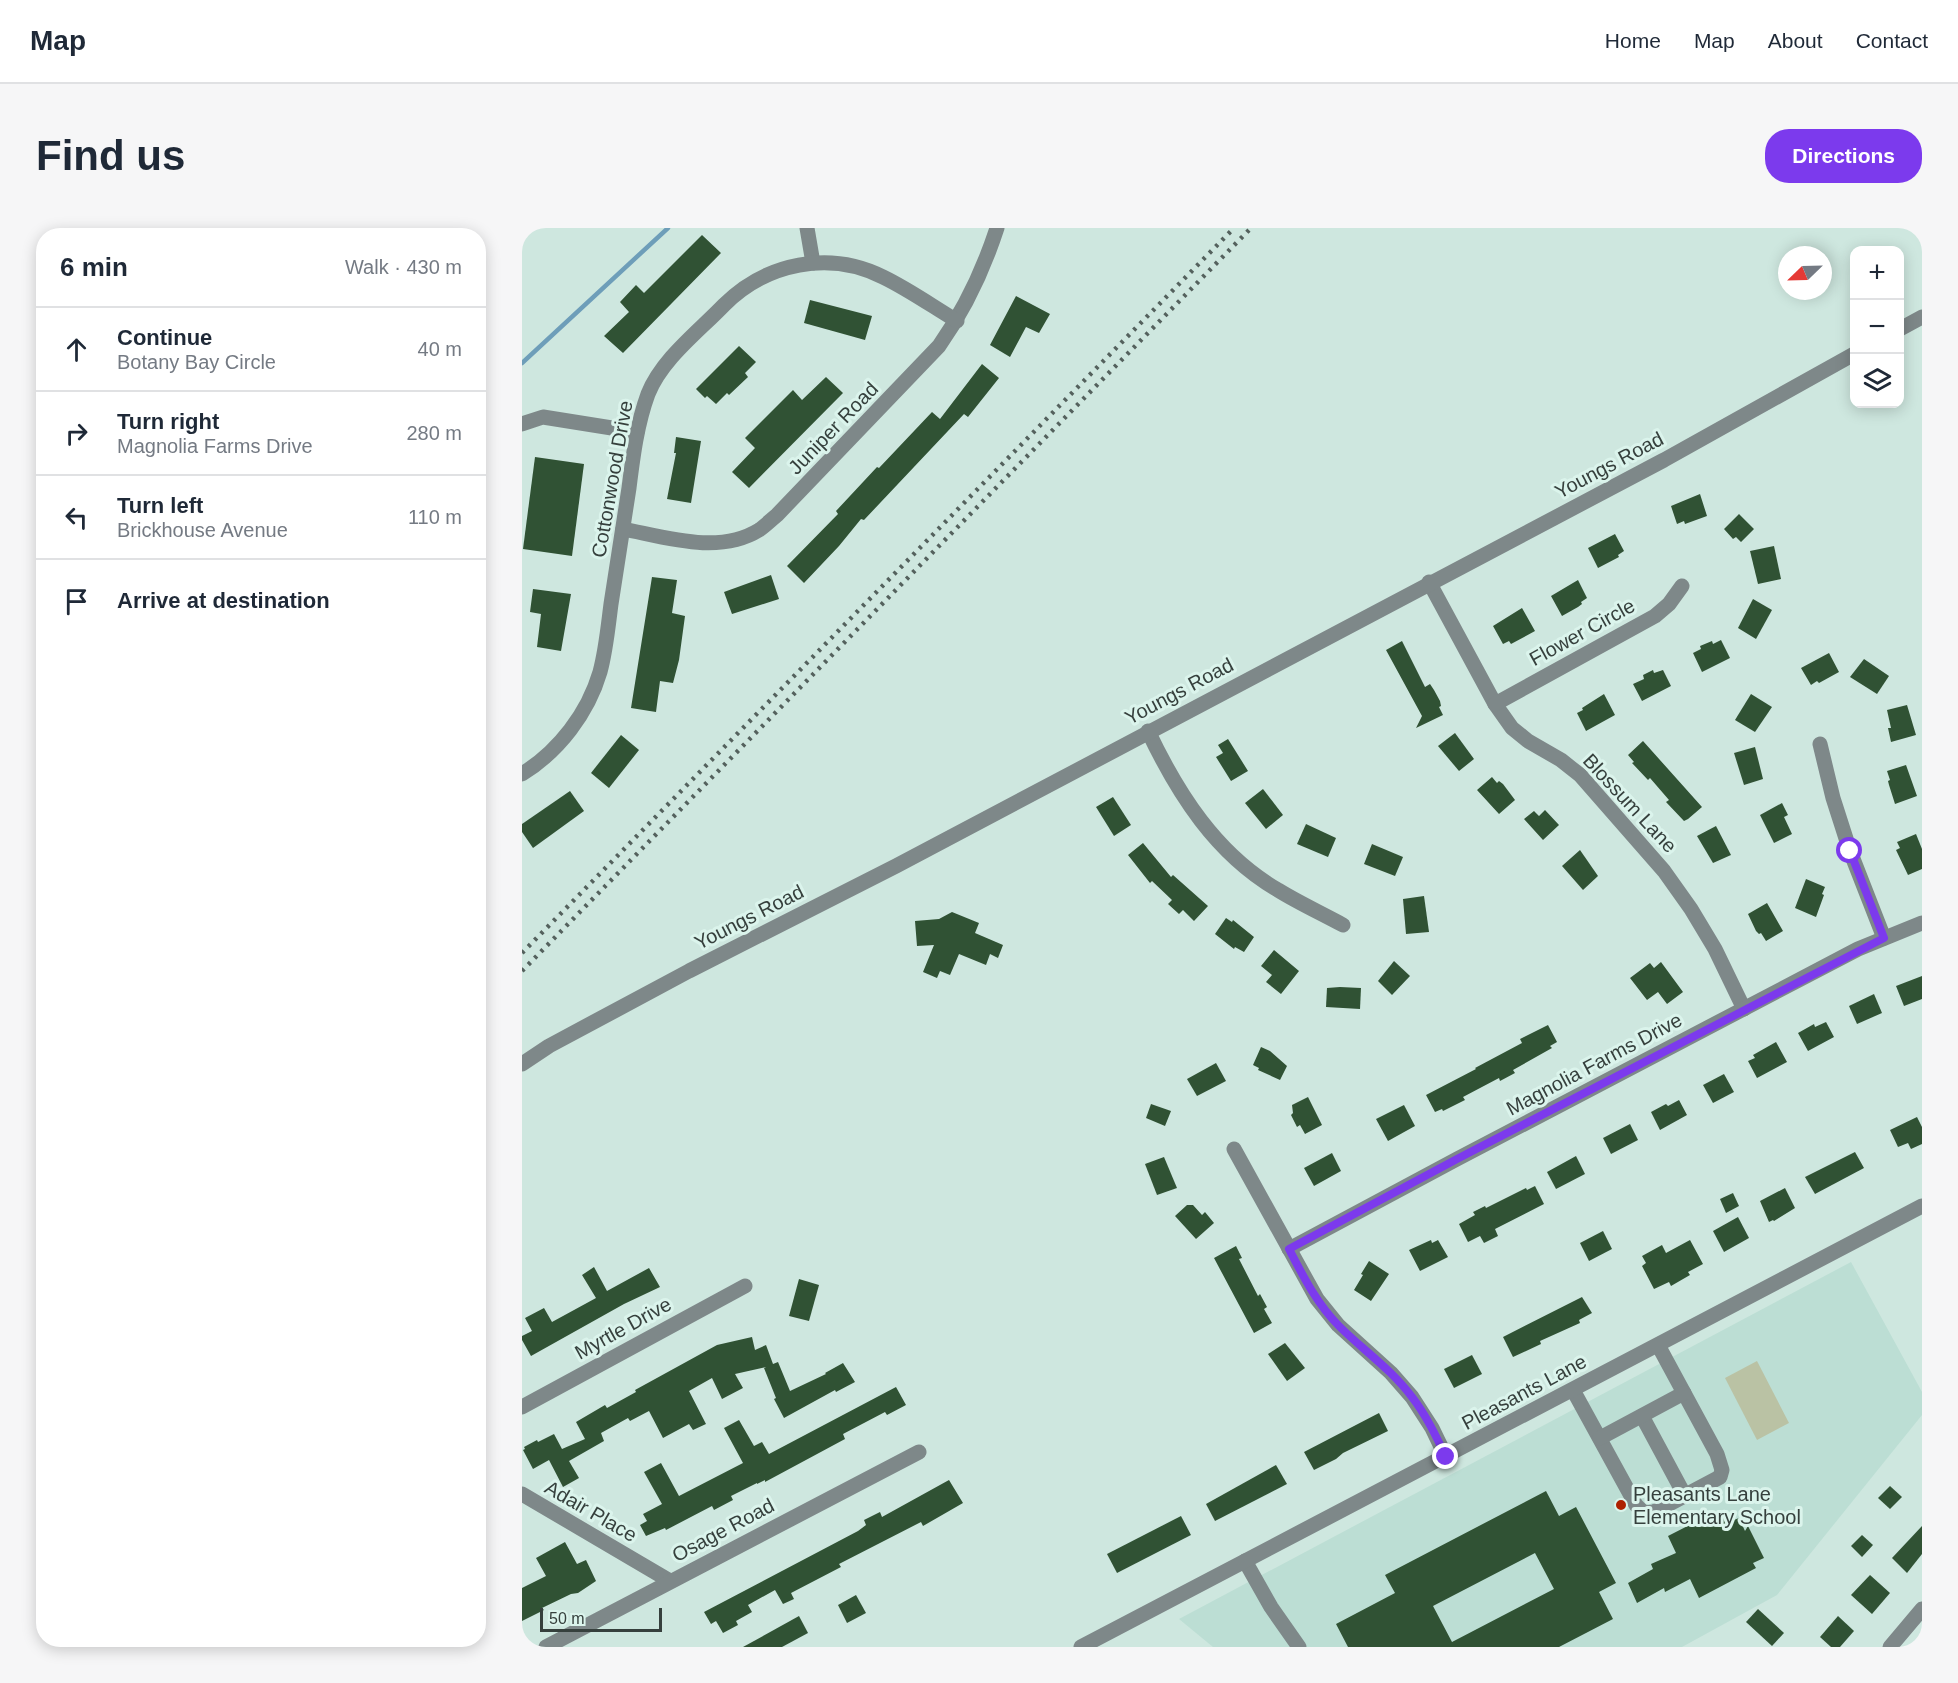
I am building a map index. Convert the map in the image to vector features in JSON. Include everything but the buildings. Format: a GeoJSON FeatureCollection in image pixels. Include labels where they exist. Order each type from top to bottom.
{"type":"FeatureCollection","features":[{"type":"Feature","properties":{"kind":"street"},"geometry":{"type":"LineString","coordinates":[[807,228],[813,263]]}},
{"type":"Feature","properties":{"kind":"street","name":"Juniper Road"},"geometry":{"type":"LineString","coordinates":[[623,530],[696,542],[717,542],[758,531],[784,508],[890,400],[939,346],[957,321],[974,290],[997,228]]}},
{"type":"Feature","properties":{"kind":"street","name":"Cottonwood Drive"},"geometry":{"type":"LineString","coordinates":[[522,774],[544,758],[564,737],[580,717],[592,695],[604,656],[637,432],[649,392],[662,369],[732,297],[750,283],[790,266],[836,263],[859,267],[881,276],[957,321]]}},
{"type":"Feature","properties":{"kind":"street"},"geometry":{"type":"LineString","coordinates":[[1904,326],[1922,317]]}},
{"type":"Feature","properties":{"kind":"street","name":"Youngs Road"},"geometry":{"type":"LineString","coordinates":[[522,1064],[549,1046],[679,977],[896,866],[1429,582],[1664,460],[1850,356]]}},
{"type":"Feature","properties":{"kind":"street"},"geometry":{"type":"LineString","coordinates":[[522,424],[543,417],[637,432]]}},
{"type":"Feature","properties":{"kind":"street","name":"Blossum Lane"},"geometry":{"type":"LineString","coordinates":[[1429,582],[1495,704],[1512,728],[1580,775],[1664,871],[1709,939],[1744,1009]]}},
{"type":"Feature","properties":{"kind":"street","name":"Flower Circle"},"geometry":{"type":"LineString","coordinates":[[1495,704],[1655,616],[1669,604],[1682,586]]}},
{"type":"Feature","properties":{"kind":"street"},"geometry":{"type":"LineString","coordinates":[[1148,731],[1164,765],[1187,804],[1225,849],[1276,889],[1343,925]]}},
{"type":"Feature","properties":{"kind":"street"},"geometry":{"type":"LineString","coordinates":[[1820,744],[1833,798],[1850,851],[1884,938]]}},
{"type":"Feature","properties":{"kind":"street","name":"Magnolia Farms Drive"},"geometry":{"type":"LineString","coordinates":[[1289,1249],[1744,1009],[1884,938],[1922,923]]}},
{"type":"Feature","properties":{"kind":"street"},"geometry":{"type":"LineString","coordinates":[[1234,1149],[1302,1275],[1324,1308],[1338,1325],[1391,1373],[1412,1397],[1432,1428],[1446,1457]]}},
{"type":"Feature","properties":{"kind":"street","name":"Pleasants Lane"},"geometry":{"type":"LineString","coordinates":[[1081,1647],[1922,1206]]}},
{"type":"Feature","properties":{"kind":"street","name":"Myrtle Drive"},"geometry":{"type":"LineString","coordinates":[[522,1407],[745,1286]]}},
{"type":"Feature","properties":{"kind":"street"},"geometry":{"type":"LineString","coordinates":[[1573,1390],[1636,1505],[1644,1513],[1654,1512],[1685,1496],[1720,1477],[1722,1470],[1717,1454],[1658,1345]]}},
{"type":"Feature","properties":{"kind":"street"},"geometry":{"type":"LineString","coordinates":[[1600,1438],[1684,1393]]}},
{"type":"Feature","properties":{"kind":"street"},"geometry":{"type":"LineString","coordinates":[[1641,1416],[1685,1496]]}},
{"type":"Feature","properties":{"kind":"street","name":"Osage Road"},"geometry":{"type":"LineString","coordinates":[[546,1647],[919,1452]]}},
{"type":"Feature","properties":{"kind":"street","name":"Adair Place"},"geometry":{"type":"LineString","coordinates":[[522,1494],[670,1581]]}},
{"type":"Feature","properties":{"kind":"street"},"geometry":{"type":"LineString","coordinates":[[1245,1561],[1299,1647]]}},
{"type":"Feature","properties":{"kind":"street"},"geometry":{"type":"LineString","coordinates":[[1890,1647],[1922,1610]]}},
{"type":"Feature","properties":{"kind":"shaded area","name":"Pleasants Lane Elementary School"},"geometry":{"type":"Polygon","coordinates":[[[1851,1262],[1922,1392],[1922,1415],[1777,1595],[1682,1647],[1213,1647],[1179,1619],[1851,1262]]]}},
{"type":"Feature","properties":{"kind":"shaded area"},"geometry":{"type":"Polygon","coordinates":[[[1757,1361],[1789,1423],[1757,1440],[1725,1378],[1757,1361]]]}},
{"type":"Feature","properties":{"kind":"waterway"},"geometry":{"type":"LineString","coordinates":[[522,363],[668,228]]}},
{"type":"Feature","properties":{"kind":"railway"},"geometry":{"type":"LineString","coordinates":[[522,953],[1234,228]]}},
{"type":"Feature","properties":{"kind":"railway"},"geometry":{"type":"LineString","coordinates":[[522,971],[1251,228]]}},
{"type":"Feature","properties":{"kind":"place","name":"Pleasants Lane Elementary School"},"geometry":{"type":"Point","coordinates":[1621,1505]}},
{"type":"Feature","properties":{"kind":"route"},"geometry":{"type":"LineString","coordinates":[[1446,1457],[1432,1428],[1412,1397],[1391,1373],[1338,1325],[1317,1299],[1289,1249],[1457,1159],[1884,938],[1850,851]]}}]}
